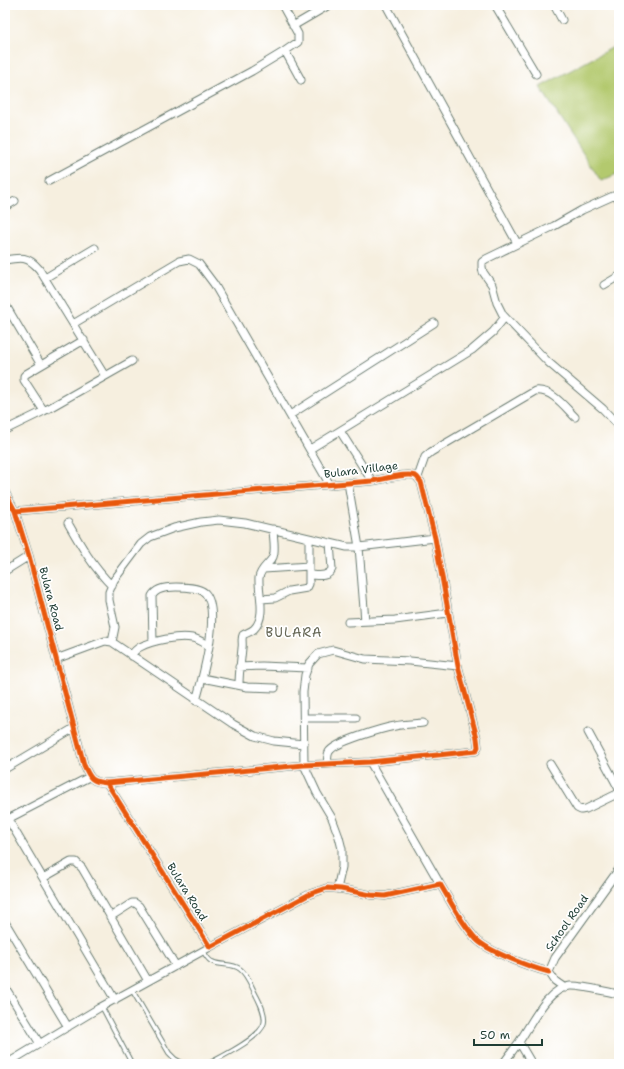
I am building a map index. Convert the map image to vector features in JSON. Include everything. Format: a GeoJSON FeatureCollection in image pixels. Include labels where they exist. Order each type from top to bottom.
{"type":"FeatureCollection","features":[{"type":"Feature","properties":{"kind":"street"},"geometry":{"type":"LineString","coordinates":[[49,181],[252,71],[298,42],[298,34],[282,5]]}},
{"type":"Feature","properties":{"kind":"street"},"geometry":{"type":"LineString","coordinates":[[293,26],[330,5]]}},
{"type":"Feature","properties":{"kind":"street"},"geometry":{"type":"LineString","coordinates":[[387,5],[518,243]]}},
{"type":"Feature","properties":{"kind":"street"},"geometry":{"type":"LineString","coordinates":[[495,5],[536,74]]}},
{"type":"Feature","properties":{"kind":"street"},"geometry":{"type":"LineString","coordinates":[[554,5],[562,20]]}},
{"type":"Feature","properties":{"kind":"street"},"geometry":{"type":"LineString","coordinates":[[285,51],[301,80]]}},
{"type":"Feature","properties":{"kind":"street"},"geometry":{"type":"LineString","coordinates":[[619,198],[613,196],[582,210],[554,226],[482,262],[483,272],[492,285],[497,303],[505,317],[548,362],[603,409],[619,426]]}},
{"type":"Feature","properties":{"kind":"street"},"geometry":{"type":"LineString","coordinates":[[5,207],[15,201]]}},
{"type":"Feature","properties":{"kind":"street"},"geometry":{"type":"LineString","coordinates":[[45,278],[95,248]]}},
{"type":"Feature","properties":{"kind":"street"},"geometry":{"type":"LineString","coordinates":[[5,260],[25,258],[33,262],[45,278],[105,376]]}},
{"type":"Feature","properties":{"kind":"street"},"geometry":{"type":"LineString","coordinates":[[73,324],[178,261],[189,259],[199,264],[214,284],[330,485]]}},
{"type":"Feature","properties":{"kind":"street"},"geometry":{"type":"LineString","coordinates":[[604,285],[619,276]]}},
{"type":"Feature","properties":{"kind":"street"},"geometry":{"type":"LineString","coordinates":[[5,304],[41,365]]}},
{"type":"Feature","properties":{"kind":"street"},"geometry":{"type":"LineString","coordinates":[[310,449],[472,350],[493,332],[505,317]]}},
{"type":"Feature","properties":{"kind":"street"},"geometry":{"type":"LineString","coordinates":[[290,415],[434,323]]}},
{"type":"Feature","properties":{"kind":"street"},"geometry":{"type":"LineString","coordinates":[[44,410],[24,380],[24,376],[84,340]]}},
{"type":"Feature","properties":{"kind":"street"},"geometry":{"type":"LineString","coordinates":[[5,430],[132,361]]}},
{"type":"Feature","properties":{"kind":"street"},"geometry":{"type":"LineString","coordinates":[[115,1000],[7,820],[89,777],[97,783],[107,783],[327,764],[370,762],[476,751],[478,747],[478,738],[458,666],[434,538],[421,482],[418,477],[425,457],[431,452],[535,391],[543,390],[547,392],[575,417]]}},
{"type":"Feature","properties":{"kind":"street"},"geometry":{"type":"LineString","coordinates":[[340,431],[372,481]]}},
{"type":"Feature","properties":{"kind":"street","name":"Bulara Village"},"geometry":{"type":"LineString","coordinates":[[15,511],[330,485],[372,481],[406,475],[414,475],[418,477]]}},
{"type":"Feature","properties":{"kind":"street"},"geometry":{"type":"LineString","coordinates":[[348,483],[359,547],[365,621]]}},
{"type":"Feature","properties":{"kind":"street","name":"Bulara Road"},"geometry":{"type":"LineString","coordinates":[[5,492],[15,511],[29,556],[84,766],[89,777]]}},
{"type":"Feature","properties":{"kind":"street"},"geometry":{"type":"LineString","coordinates":[[112,642],[115,627],[109,600],[109,592],[112,586],[130,558],[142,544],[150,537],[174,528],[219,520],[245,523],[347,547],[359,547],[434,538]]}},
{"type":"Feature","properties":{"kind":"street"},"geometry":{"type":"LineString","coordinates":[[68,523],[84,552],[100,574],[112,586]]}},
{"type":"Feature","properties":{"kind":"street"},"geometry":{"type":"LineString","coordinates":[[239,685],[242,638],[243,635],[253,630],[257,625],[261,613],[259,579],[260,574],[273,557],[273,529]]}},
{"type":"Feature","properties":{"kind":"street"},"geometry":{"type":"LineString","coordinates":[[261,599],[275,598],[290,591],[307,588],[309,584],[309,538]]}},
{"type":"Feature","properties":{"kind":"street"},"geometry":{"type":"LineString","coordinates":[[309,575],[326,575],[330,573],[332,569],[330,543]]}},
{"type":"Feature","properties":{"kind":"street"},"geometry":{"type":"LineString","coordinates":[[5,570],[29,556]]}},
{"type":"Feature","properties":{"kind":"street"},"geometry":{"type":"LineString","coordinates":[[264,569],[309,566]]}},
{"type":"Feature","properties":{"kind":"street"},"geometry":{"type":"LineString","coordinates":[[153,642],[152,596],[154,592],[160,589],[183,587],[203,592],[207,595],[210,604],[212,627],[196,701]]}},
{"type":"Feature","properties":{"kind":"street"},"geometry":{"type":"LineString","coordinates":[[348,622],[395,620],[448,613]]}},
{"type":"Feature","properties":{"kind":"street"},"geometry":{"type":"LineString","coordinates":[[130,656],[141,646],[179,637],[190,637],[197,639],[209,646]]}},
{"type":"Feature","properties":{"kind":"street"},"geometry":{"type":"LineString","coordinates":[[56,659],[105,641],[112,642],[130,656],[232,724],[255,736],[274,741],[304,744]]}},
{"type":"Feature","properties":{"kind":"street"},"geometry":{"type":"LineString","coordinates":[[337,888],[342,866],[342,849],[339,837],[332,818],[317,793],[304,766],[305,675],[313,658],[318,654],[333,650],[364,659],[410,661],[458,666]]}},
{"type":"Feature","properties":{"kind":"street"},"geometry":{"type":"LineString","coordinates":[[239,667],[262,666],[308,668]]}},
{"type":"Feature","properties":{"kind":"street"},"geometry":{"type":"LineString","coordinates":[[202,678],[239,685],[275,688]]}},
{"type":"Feature","properties":{"kind":"street"},"geometry":{"type":"LineString","coordinates":[[304,718],[356,718]]}},
{"type":"Feature","properties":{"kind":"street"},"geometry":{"type":"LineString","coordinates":[[327,764],[330,750],[352,739],[381,729],[423,723]]}},
{"type":"Feature","properties":{"kind":"street"},"geometry":{"type":"LineString","coordinates":[[5,769],[74,728]]}},
{"type":"Feature","properties":{"kind":"street"},"geometry":{"type":"LineString","coordinates":[[588,732],[619,789]]}},
{"type":"Feature","properties":{"kind":"street"},"geometry":{"type":"LineString","coordinates":[[370,762],[440,884],[476,940],[487,948],[536,969],[549,972],[555,981],[565,988]]}},
{"type":"Feature","properties":{"kind":"street"},"geometry":{"type":"LineString","coordinates":[[550,764],[577,808],[581,810],[619,794]]}},
{"type":"Feature","properties":{"kind":"street","name":"Bulara Road"},"geometry":{"type":"LineString","coordinates":[[107,783],[210,947]]}},
{"type":"Feature","properties":{"kind":"street"},"geometry":{"type":"LineString","coordinates":[[43,878],[71,862],[76,862],[82,868],[148,982]]}},
{"type":"Feature","properties":{"kind":"street","name":"School Road"},"geometry":{"type":"LineString","coordinates":[[549,972],[559,951],[619,870]]}},
{"type":"Feature","properties":{"kind":"street"},"geometry":{"type":"LineString","coordinates":[[6,1064],[132,990],[310,894],[327,888],[337,888],[371,895],[385,896],[440,884]]}},
{"type":"Feature","properties":{"kind":"street"},"geometry":{"type":"LineString","coordinates":[[110,918],[132,903],[135,903],[139,906],[176,966]]}},
{"type":"Feature","properties":{"kind":"street"},"geometry":{"type":"LineString","coordinates":[[5,922],[68,1027]]}},
{"type":"Feature","properties":{"kind":"street"},"geometry":{"type":"LineString","coordinates":[[503,1064],[544,1003],[554,993],[570,986],[617,994],[619,985]]}},
{"type":"Feature","properties":{"kind":"street"},"geometry":{"type":"LineString","coordinates":[[5,987],[40,1044]]}},
{"type":"Feature","properties":{"kind":"street"},"geometry":{"type":"LineString","coordinates":[[519,1042],[532,1064]]}},
{"type":"Feature","properties":{"kind":"lane"},"geometry":{"type":"LineString","coordinates":[[203,951],[209,960],[239,968],[247,977],[262,1007],[265,1022],[262,1029],[246,1043],[208,1064]]}},
{"type":"Feature","properties":{"kind":"lane"},"geometry":{"type":"LineString","coordinates":[[132,990],[169,1053],[174,1059],[184,1064]]}},
{"type":"Feature","properties":{"kind":"lane"},"geometry":{"type":"LineString","coordinates":[[102,1007],[132,1064]]}},
{"type":"Feature","properties":{"kind":"green space"},"geometry":{"type":"Polygon","coordinates":[[[619,44],[619,173],[601,181],[540,87],[619,44]]]}},
{"type":"Feature","properties":{"kind":"cycle path"},"geometry":{"type":"LineString","coordinates":[[15,511],[372,481],[402,475],[414,475],[421,482],[435,538],[458,666],[477,738],[478,747],[476,751],[370,762],[304,765],[107,783]]}},
{"type":"Feature","properties":{"kind":"cycle path"},"geometry":{"type":"LineString","coordinates":[[5,492],[15,511],[29,556],[86,770],[90,777],[95,781],[107,783],[210,947],[310,894],[327,888],[385,896],[440,884],[456,912],[476,939],[482,944],[510,958],[549,972]]}},
{"type":"Feature","properties":{"kind":"district","name":"BULARA"},"geometry":{"type":"Point","coordinates":[294,632]}}]}
